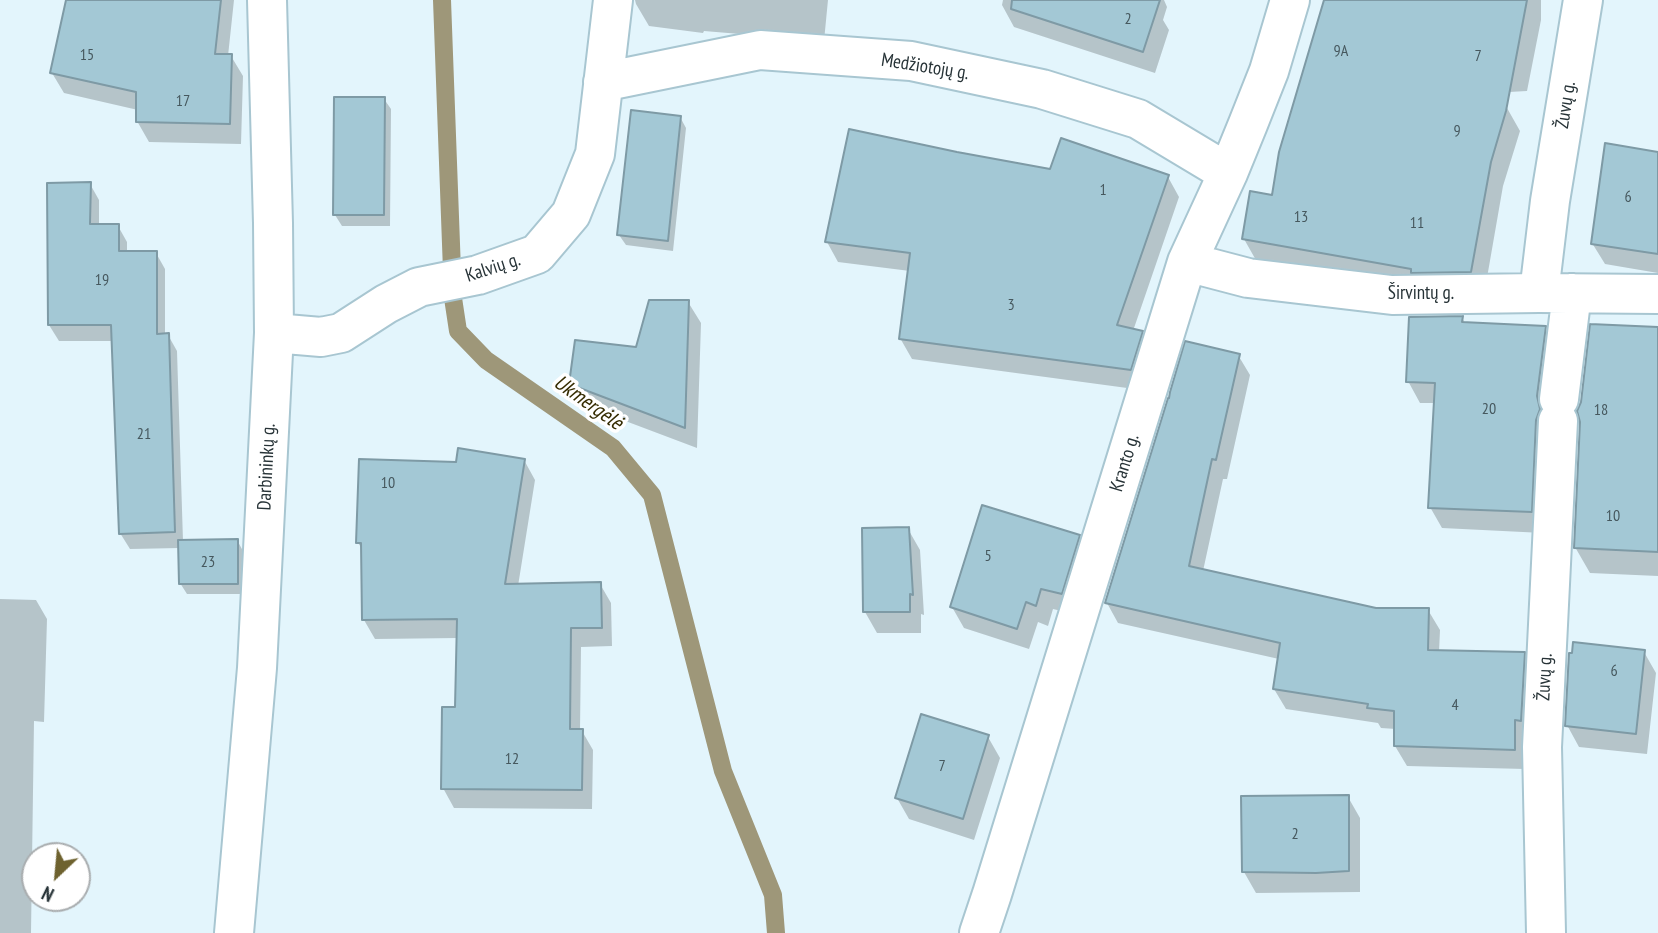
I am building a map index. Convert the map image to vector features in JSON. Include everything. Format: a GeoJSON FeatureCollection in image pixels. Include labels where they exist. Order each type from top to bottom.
{"type":"FeatureCollection","features":[{"type":"Feature","properties":{"kind":"street","name":"Darbininkų g."},"geometry":{"type":"LineString","coordinates":[[234,933],[257,668],[274,333],[267,0]]}},
{"type":"Feature","properties":{"kind":"street","name":"Kalvių g."},"geometry":{"type":"LineString","coordinates":[[274,333],[321,337],[341,333],[386,304],[419,287],[478,275],[537,254],[571,214],[595,154],[613,0]]}},
{"type":"Feature","properties":{"kind":"street","name":"Žuvų g."},"geometry":{"type":"LineString","coordinates":[[1546,933],[1542,747],[1558,410],[1556,293],[1550,201],[1583,0]]}},
{"type":"Feature","properties":{"kind":"street","name":"Kranto g."},"geometry":{"type":"LineString","coordinates":[[979,933],[1187,262],[1228,173],[1269,71],[1281,4]]}},
{"type":"Feature","properties":{"kind":"street","name":"Medžiotojų g."},"geometry":{"type":"LineString","coordinates":[[603,82],[760,50],[911,61],[1042,89],[1138,119],[1228,173]]}},
{"type":"Feature","properties":{"kind":"street","name":"Širvintų g."},"geometry":{"type":"LineString","coordinates":[[1187,262],[1248,278],[1392,295],[1658,294]]}},
{"type":"Feature","properties":{"kind":"building"},"geometry":{"type":"Polygon","coordinates":[[[66,0],[221,0],[215,54],[232,54],[230,124],[136,122],[136,92],[50,73],[66,0]]]}},
{"type":"Feature","properties":{"kind":"building"},"geometry":{"type":"Polygon","coordinates":[[[1012,0],[1160,0],[1143,52],[1011,9],[1012,0]]]}},
{"type":"Feature","properties":{"kind":"building"},"geometry":{"type":"Polygon","coordinates":[[[1324,0],[1527,0],[1506,111],[1491,162],[1471,272],[1411,273],[1411,269],[1242,239],[1250,191],[1272,195],[1279,152],[1324,0]]]}},
{"type":"Feature","properties":{"kind":"building"},"geometry":{"type":"Polygon","coordinates":[[[334,97],[385,97],[384,215],[333,215],[334,97]]]}},
{"type":"Feature","properties":{"kind":"building"},"geometry":{"type":"Polygon","coordinates":[[[631,110],[681,116],[668,241],[617,235],[631,110]]]}},
{"type":"Feature","properties":{"kind":"building"},"geometry":{"type":"Polygon","coordinates":[[[849,129],[1050,169],[1061,138],[1169,175],[1117,325],[1143,331],[1131,370],[899,339],[910,253],[825,242],[849,129]]]}},
{"type":"Feature","properties":{"kind":"building"},"geometry":{"type":"Polygon","coordinates":[[[1605,143],[1658,152],[1658,254],[1591,244],[1605,143]]]}},
{"type":"Feature","properties":{"kind":"building"},"geometry":{"type":"Polygon","coordinates":[[[91,182],[90,224],[119,224],[119,251],[157,251],[157,334],[169,333],[175,532],[119,534],[111,325],[48,325],[47,183],[91,182]]]}},
{"type":"Feature","properties":{"kind":"building"},"geometry":{"type":"Polygon","coordinates":[[[649,300],[689,300],[685,428],[569,384],[575,340],[636,347],[649,300]]]}},
{"type":"Feature","properties":{"kind":"building"},"geometry":{"type":"Polygon","coordinates":[[[1463,316],[1462,322],[1546,326],[1537,396],[1540,409],[1536,420],[1532,512],[1428,508],[1435,383],[1406,382],[1409,317],[1463,316]]]}},
{"type":"Feature","properties":{"kind":"building"},"geometry":{"type":"Polygon","coordinates":[[[1590,324],[1658,327],[1658,552],[1574,548],[1580,422],[1577,411],[1581,402],[1590,324]]]}},
{"type":"Feature","properties":{"kind":"building"},"geometry":{"type":"Polygon","coordinates":[[[1185,341],[1240,354],[1216,460],[1212,459],[1189,566],[1376,608],[1429,608],[1428,650],[1525,652],[1521,721],[1515,720],[1515,750],[1394,746],[1394,711],[1367,708],[1368,704],[1273,689],[1280,643],[1105,603],[1185,341]]]}},
{"type":"Feature","properties":{"kind":"building"},"geometry":{"type":"Polygon","coordinates":[[[458,448],[525,459],[505,584],[601,582],[602,628],[571,628],[570,729],[583,729],[582,790],[441,789],[442,707],[455,707],[457,619],[362,620],[361,543],[356,543],[359,459],[456,462],[458,448]]]}},
{"type":"Feature","properties":{"kind":"building"},"geometry":{"type":"Polygon","coordinates":[[[982,505],[1080,535],[1062,594],[1041,589],[1036,606],[1026,602],[1017,629],[950,607],[982,505]]]}},
{"type":"Feature","properties":{"kind":"building"},"geometry":{"type":"Polygon","coordinates":[[[909,527],[913,595],[910,594],[910,612],[863,612],[862,528],[909,527]]]}},
{"type":"Feature","properties":{"kind":"building"},"geometry":{"type":"Polygon","coordinates":[[[238,539],[238,584],[179,584],[178,540],[238,539]]]}},
{"type":"Feature","properties":{"kind":"building"},"geometry":{"type":"Polygon","coordinates":[[[1573,642],[1645,650],[1636,734],[1565,726],[1569,653],[1572,653],[1573,642]]]}},
{"type":"Feature","properties":{"kind":"building"},"geometry":{"type":"Polygon","coordinates":[[[921,714],[989,735],[963,819],[895,798],[921,714]]]}},
{"type":"Feature","properties":{"kind":"building"},"geometry":{"type":"Polygon","coordinates":[[[1349,795],[1349,871],[1242,872],[1241,796],[1349,795]]]}},
{"type":"Feature","properties":{"kind":"waterway","name":"Ukmergėlė"},"geometry":{"type":"LineString","coordinates":[[442,0],[453,298],[458,331],[486,360],[613,448],[652,495],[723,771],[773,895],[776,933]]}}]}
